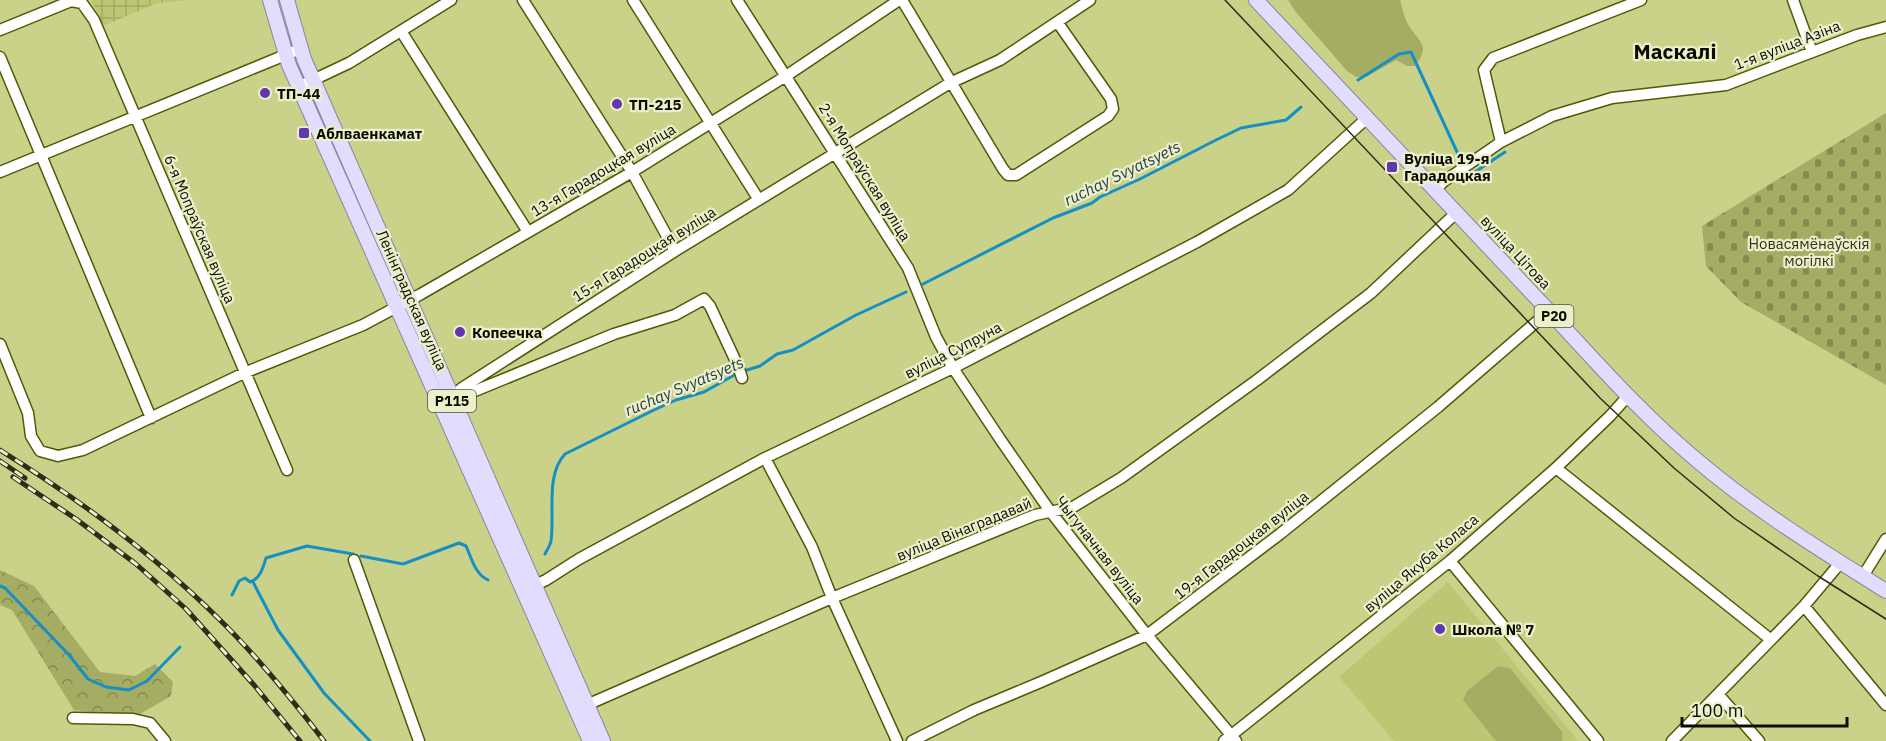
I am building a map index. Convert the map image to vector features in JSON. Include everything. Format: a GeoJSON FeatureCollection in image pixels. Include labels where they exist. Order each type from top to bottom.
{"type":"FeatureCollection","features":[{"type":"Feature","properties":{"kind":"main road","name":"Ленінградская вуліца"},"geometry":{"type":"LineString","coordinates":[[270,0],[298,87],[403,304],[582,707],[603,741]]}},
{"type":"Feature","properties":{"kind":"main road","name":"Ленінградская вуліца"},"geometry":{"type":"LineString","coordinates":[[287,0],[300,49],[403,304]]}},
{"type":"Feature","properties":{"kind":"main road","name":"вуліца Цітова"},"geometry":{"type":"LineString","coordinates":[[1256,0],[1627,397],[1698,461],[1745,499],[1886,591]]}},
{"type":"Feature","properties":{"kind":"main road","name":"Ленінградская вуліца"},"geometry":{"type":"LineString","coordinates":[[582,707],[590,741]]}},
{"type":"Feature","properties":{"kind":"street"},"geometry":{"type":"LineString","coordinates":[[298,87],[350,63],[451,0]]}},
{"type":"Feature","properties":{"kind":"street"},"geometry":{"type":"LineString","coordinates":[[523,0],[632,172],[675,251]]}},
{"type":"Feature","properties":{"kind":"street"},"geometry":{"type":"LineString","coordinates":[[633,0],[759,200]]}},
{"type":"Feature","properties":{"kind":"street","name":"2-я Мопраўская вуліца"},"geometry":{"type":"LineString","coordinates":[[737,0],[908,268],[936,337],[953,368]]}},
{"type":"Feature","properties":{"kind":"street"},"geometry":{"type":"LineString","coordinates":[[901,0],[1008,175],[1016,175],[1108,116],[1113,109],[1110,99],[1058,23]]}},
{"type":"Feature","properties":{"kind":"street","name":"13-я Гарадоцкая вуліца"},"geometry":{"type":"LineString","coordinates":[[0,344],[28,413],[31,436],[40,451],[57,456],[82,450],[244,373],[363,325],[403,304],[632,172],[786,76],[901,0]]}},
{"type":"Feature","properties":{"kind":"street","name":"15-я Гарадоцкая вуліца"},"geometry":{"type":"LineString","coordinates":[[446,401],[462,388],[675,251],[950,83],[1000,60],[1090,0]]}},
{"type":"Feature","properties":{"kind":"street"},"geometry":{"type":"LineString","coordinates":[[1501,142],[1484,70],[1493,58],[1641,0]]}},
{"type":"Feature","properties":{"kind":"street"},"geometry":{"type":"LineString","coordinates":[[1793,0],[1812,52]]}},
{"type":"Feature","properties":{"kind":"street","name":"6-я Мопраўская вуліца"},"geometry":{"type":"LineString","coordinates":[[0,30],[71,1],[82,3],[94,20],[287,470]]}},
{"type":"Feature","properties":{"kind":"street","name":"1-я вуліца Азіна"},"geometry":{"type":"LineString","coordinates":[[1435,190],[1501,142],[1552,116],[1612,98],[1726,85],[1857,34],[1886,27]]}},
{"type":"Feature","properties":{"kind":"street"},"geometry":{"type":"LineString","coordinates":[[401,31],[528,232]]}},
{"type":"Feature","properties":{"kind":"street"},"geometry":{"type":"LineString","coordinates":[[0,172],[300,49]]}},
{"type":"Feature","properties":{"kind":"street"},"geometry":{"type":"LineString","coordinates":[[0,57],[151,418]]}},
{"type":"Feature","properties":{"kind":"street","name":"вуліца Супруна"},"geometry":{"type":"LineString","coordinates":[[529,588],[546,580],[579,558],[765,458],[953,368],[1197,242],[1288,190],[1367,118]]}},
{"type":"Feature","properties":{"kind":"street","name":"вуліца Вінаградавай"},"geometry":{"type":"LineString","coordinates":[[582,707],[832,598],[1035,515],[1073,507],[1121,478],[1371,294],[1456,213]]}},
{"type":"Feature","properties":{"kind":"street"},"geometry":{"type":"LineString","coordinates":[[446,401],[614,334],[675,315],[704,299],[710,306],[742,378]]}},
{"type":"Feature","properties":{"kind":"street","name":"19-я Гарадоцкая вуліца"},"geometry":{"type":"LineString","coordinates":[[912,741],[974,710],[1147,635],[1280,534],[1438,407],[1549,311]]}},
{"type":"Feature","properties":{"kind":"street","name":"Чыгуначная вуліца"},"geometry":{"type":"LineString","coordinates":[[953,368],[1050,511],[1230,739]]}},
{"type":"Feature","properties":{"kind":"street","name":"вуліца Якуба Коласа"},"geometry":{"type":"LineString","coordinates":[[1230,739],[1450,561],[1556,468],[1627,397]]}},
{"type":"Feature","properties":{"kind":"street"},"geometry":{"type":"LineString","coordinates":[[765,458],[812,547],[832,598],[897,741]]}},
{"type":"Feature","properties":{"kind":"street"},"geometry":{"type":"LineString","coordinates":[[1556,468],[1770,639]]}},
{"type":"Feature","properties":{"kind":"street"},"geometry":{"type":"LineString","coordinates":[[1863,576],[1886,539]]}},
{"type":"Feature","properties":{"kind":"street"},"geometry":{"type":"LineString","coordinates":[[354,560],[419,741]]}},
{"type":"Feature","properties":{"kind":"street"},"geometry":{"type":"LineString","coordinates":[[1450,561],[1598,741]]}},
{"type":"Feature","properties":{"kind":"street"},"geometry":{"type":"LineString","coordinates":[[1672,741],[1804,606],[1841,562]]}},
{"type":"Feature","properties":{"kind":"street"},"geometry":{"type":"LineString","coordinates":[[1804,606],[1886,705]]}},
{"type":"Feature","properties":{"kind":"street"},"geometry":{"type":"LineString","coordinates":[[1718,694],[1759,741]]}},
{"type":"Feature","properties":{"kind":"street"},"geometry":{"type":"LineString","coordinates":[[73,718],[133,719],[150,723],[165,741]]}},
{"type":"Feature","properties":{"kind":"shaded area"},"geometry":{"type":"Polygon","coordinates":[[[91,0],[188,0],[157,3],[103,26],[91,0]]]}},
{"type":"Feature","properties":{"kind":"shaded area","name":"Школа № 7"},"geometry":{"type":"Polygon","coordinates":[[[1448,582],[1578,741],[1394,741],[1339,677],[1448,582]]]}},
{"type":"Feature","properties":{"kind":"green space"},"geometry":{"type":"Polygon","coordinates":[[[1288,0],[1400,0],[1407,21],[1422,44],[1420,59],[1415,66],[1407,66],[1396,60],[1366,77],[1356,77],[1347,71],[1288,0]]]}},
{"type":"Feature","properties":{"kind":"green space","name":"Новасямёнаўскія могілкі"},"geometry":{"type":"Polygon","coordinates":[[[1886,113],[1886,385],[1741,302],[1706,266],[1702,226],[1886,113]]]}},
{"type":"Feature","properties":{"kind":"green space"},"geometry":{"type":"Polygon","coordinates":[[[0,570],[34,586],[100,672],[135,676],[155,664],[173,682],[171,696],[135,717],[74,710],[12,610],[0,605],[0,570]]]}},
{"type":"Feature","properties":{"kind":"green space"},"geometry":{"type":"Polygon","coordinates":[[[1498,666],[1510,668],[1562,732],[1562,741],[1496,741],[1463,700],[1467,691],[1498,666]]]}},
{"type":"Feature","properties":{"kind":"waterway","name":"ruchay Svyatsyets"},"geometry":{"type":"LineString","coordinates":[[1358,80],[1399,54],[1411,52],[1458,154]]}},
{"type":"Feature","properties":{"kind":"waterway","name":"ruchay Svyatsyets"},"geometry":{"type":"LineString","coordinates":[[923,284],[1053,218],[1092,203],[1241,128],[1286,120],[1301,107]]}},
{"type":"Feature","properties":{"kind":"waterway"},"geometry":{"type":"LineString","coordinates":[[1469,176],[1505,152]]}},
{"type":"Feature","properties":{"kind":"waterway","name":"ruchay Svyatsyets"},"geometry":{"type":"LineString","coordinates":[[744,371],[760,366],[777,354],[793,350],[856,315],[906,292]]}},
{"type":"Feature","properties":{"kind":"waterway","name":"ruchay Svyatsyets"},"geometry":{"type":"LineString","coordinates":[[545,554],[551,541],[555,473],[565,454],[676,400],[704,392],[738,373]]}},
{"type":"Feature","properties":{"kind":"waterway","name":"ruchay Svyatsyets"},"geometry":{"type":"LineString","coordinates":[[361,556],[403,564],[459,543],[466,546],[477,570],[488,580]]}},
{"type":"Feature","properties":{"kind":"waterway","name":"ruchay Svyatsyets"},"geometry":{"type":"LineString","coordinates":[[232,595],[239,581],[245,578],[250,582],[261,573],[266,558],[307,546],[353,554]]}},
{"type":"Feature","properties":{"kind":"waterway"},"geometry":{"type":"LineString","coordinates":[[253,582],[278,630],[324,693],[370,741]]}},
{"type":"Feature","properties":{"kind":"waterway","name":"ruchay Svyatsyets"},"geometry":{"type":"LineString","coordinates":[[0,586],[5,588],[69,655],[88,679],[106,687],[129,690],[147,681],[180,647]]}},
{"type":"Feature","properties":{"kind":"tram line"},"geometry":{"type":"LineString","coordinates":[[1225,0],[1600,398],[1674,468],[1734,518],[1818,576],[1886,619]]}},
{"type":"Feature","properties":{"kind":"railway"},"geometry":{"type":"LineString","coordinates":[[0,450],[57,487],[113,528],[192,593],[259,662],[324,741]]}},
{"type":"Feature","properties":{"kind":"railway"},"geometry":{"type":"LineString","coordinates":[[0,461],[25,478]]}},
{"type":"Feature","properties":{"kind":"railway"},"geometry":{"type":"LineString","coordinates":[[13,477],[76,519],[136,564],[186,609],[300,741]]}},
{"type":"Feature","properties":{"kind":"place","name":"ТП-44"},"geometry":{"type":"Point","coordinates":[265,93]}},
{"type":"Feature","properties":{"kind":"place","name":"ТП-215"},"geometry":{"type":"Point","coordinates":[617,104]}},
{"type":"Feature","properties":{"kind":"place","name":"Аблваенкамат"},"geometry":{"type":"Point","coordinates":[304,133]}},
{"type":"Feature","properties":{"kind":"place","name":"Вуліца 19-я Гарадоцкая"},"geometry":{"type":"Point","coordinates":[1392,167]}},
{"type":"Feature","properties":{"kind":"place","name":"Копеечка"},"geometry":{"type":"Point","coordinates":[460,332]}},
{"type":"Feature","properties":{"kind":"place","name":"Школа № 7"},"geometry":{"type":"Point","coordinates":[1440,629]}},
{"type":"Feature","properties":{"kind":"district","name":"Маскалі"},"geometry":{"type":"Point","coordinates":[1675,51]}}]}
